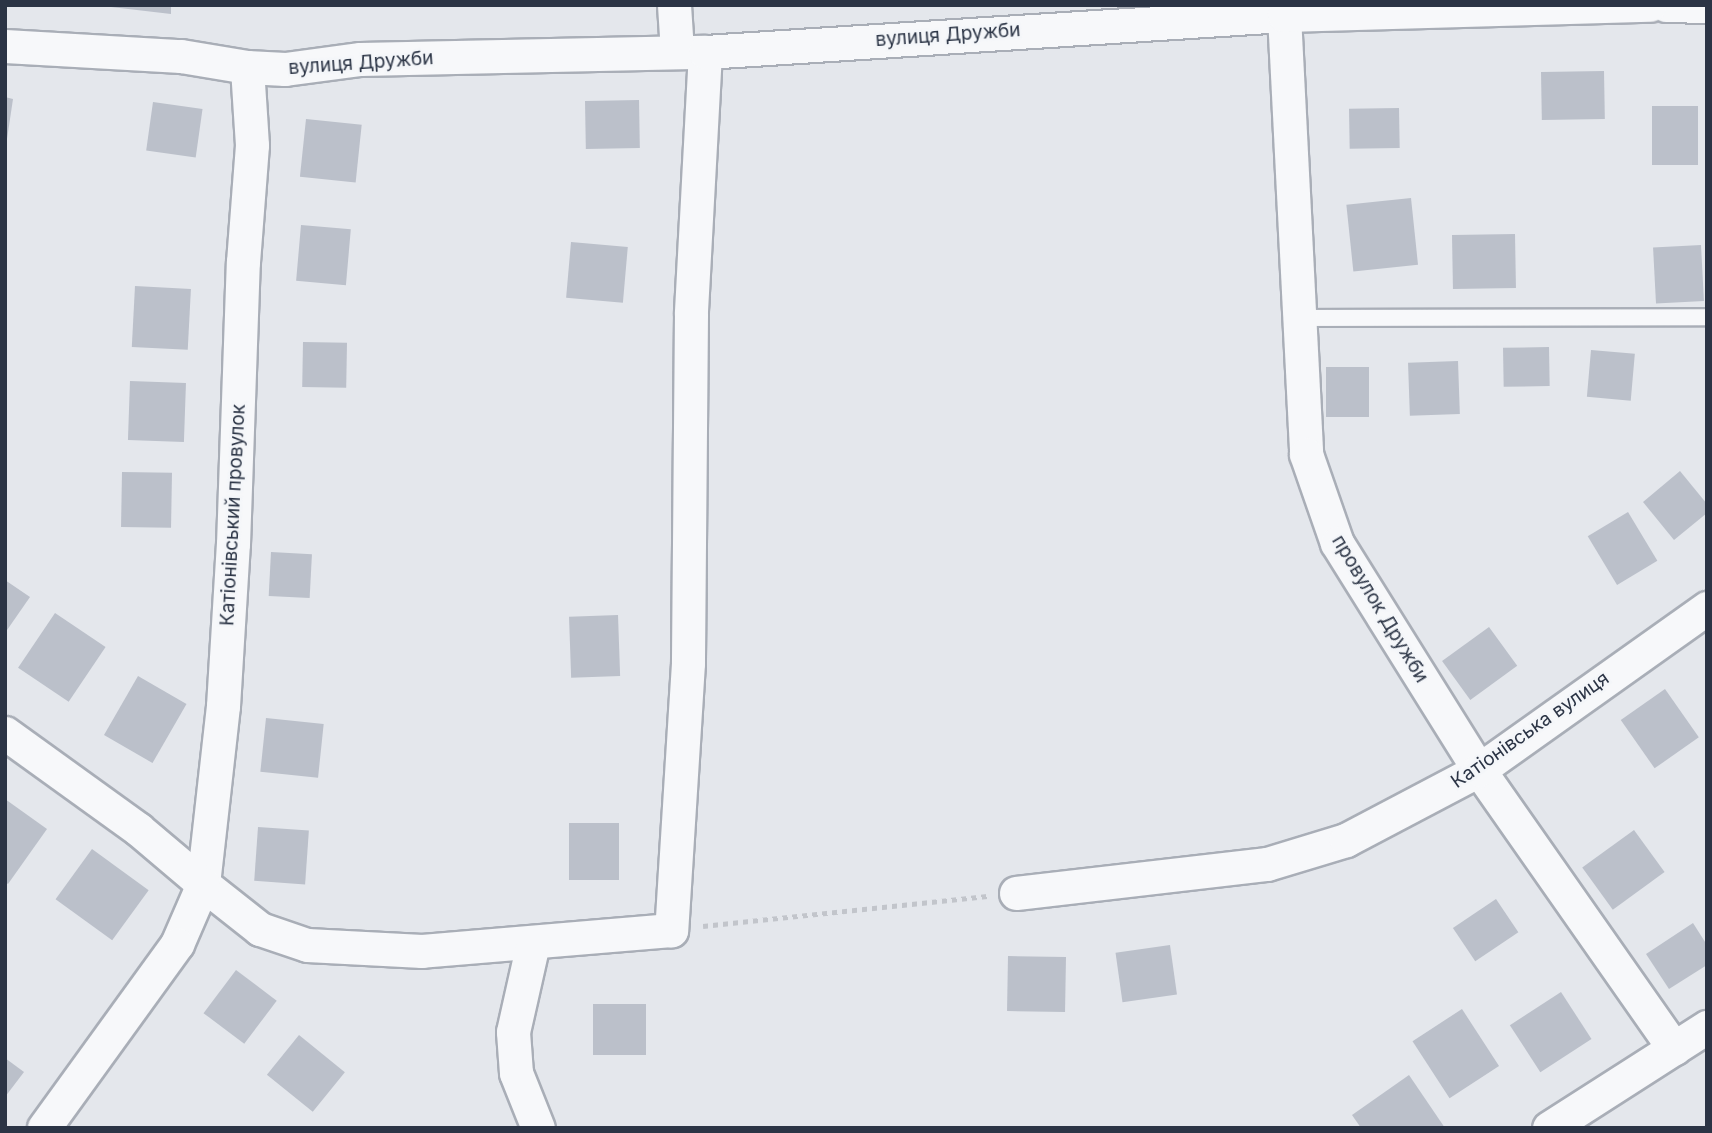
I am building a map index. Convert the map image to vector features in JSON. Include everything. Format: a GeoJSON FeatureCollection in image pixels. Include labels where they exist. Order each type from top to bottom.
{"type":"FeatureCollection","features":[{"type":"Feature","properties":{"kind":"street"},"geometry":{"type":"LineString","coordinates":[[5,733],[260,929],[307,945],[422,951],[671,930],[688,663],[691,314],[691,52],[674,5]]}},
{"type":"Feature","properties":{"kind":"street","name":"вулиця Дружби"},"geometry":{"type":"LineString","coordinates":[[5,46],[181,56],[247,67],[285,69],[360,59],[691,52],[1284,15],[1650,5]]}},
{"type":"Feature","properties":{"kind":"street"},"geometry":{"type":"LineString","coordinates":[[1666,5],[1707,6]]}},
{"type":"Feature","properties":{"kind":"street","name":"провулок Дружби"},"geometry":{"type":"LineString","coordinates":[[1284,15],[1297,318],[1306,454],[1337,543],[1479,770],[1674,1049]]}},
{"type":"Feature","properties":{"kind":"street","name":"Катіонівський провулок"},"geometry":{"type":"LineString","coordinates":[[44,1128],[177,944],[203,884],[223,706],[252,145],[247,67]]}},
{"type":"Feature","properties":{"kind":"street","name":"Катіонівська вулиця"},"geometry":{"type":"LineString","coordinates":[[1016,893],[1266,864],[1346,840],[1479,770],[1707,608]]}},
{"type":"Feature","properties":{"kind":"street"},"geometry":{"type":"LineString","coordinates":[[533,943],[513,1032],[516,1073],[538,1128]]}},
{"type":"Feature","properties":{"kind":"street"},"geometry":{"type":"LineString","coordinates":[[1549,1128],[1707,1027]]}},
{"type":"Feature","properties":{"kind":"lane"},"geometry":{"type":"LineString","coordinates":[[1297,318],[1707,317]]}},
{"type":"Feature","properties":{"kind":"path"},"geometry":{"type":"LineString","coordinates":[[671,930],[1016,893]]}},
{"type":"Feature","properties":{"kind":"building"},"geometry":{"type":"Polygon","coordinates":[[[94,5],[171,5],[171,14],[94,5]]]}},
{"type":"Feature","properties":{"kind":"building"},"geometry":{"type":"Polygon","coordinates":[[[1604,71],[1605,119],[1542,120],[1541,72],[1604,71]]]}},
{"type":"Feature","properties":{"kind":"building"},"geometry":{"type":"Polygon","coordinates":[[[5,97],[13,99],[7,139],[5,139],[5,97]]]}},
{"type":"Feature","properties":{"kind":"building"},"geometry":{"type":"Polygon","coordinates":[[[639,100],[640,148],[586,149],[585,101],[639,100]]]}},
{"type":"Feature","properties":{"kind":"building"},"geometry":{"type":"Polygon","coordinates":[[[153,102],[203,109],[196,157],[146,151],[153,102]]]}},
{"type":"Feature","properties":{"kind":"building"},"geometry":{"type":"Polygon","coordinates":[[[1652,106],[1698,106],[1698,165],[1652,165],[1652,106]]]}},
{"type":"Feature","properties":{"kind":"building"},"geometry":{"type":"Polygon","coordinates":[[[1399,108],[1400,148],[1350,149],[1349,109],[1399,108]]]}},
{"type":"Feature","properties":{"kind":"building"},"geometry":{"type":"Polygon","coordinates":[[[306,119],[362,125],[356,183],[300,177],[306,119]]]}},
{"type":"Feature","properties":{"kind":"building"},"geometry":{"type":"Polygon","coordinates":[[[1411,198],[1418,265],[1353,271],[1346,205],[1411,198]]]}},
{"type":"Feature","properties":{"kind":"building"},"geometry":{"type":"Polygon","coordinates":[[[301,225],[351,229],[346,285],[296,281],[301,225]]]}},
{"type":"Feature","properties":{"kind":"building"},"geometry":{"type":"Polygon","coordinates":[[[1515,234],[1516,288],[1453,289],[1452,235],[1515,234]]]}},
{"type":"Feature","properties":{"kind":"building"},"geometry":{"type":"Polygon","coordinates":[[[571,242],[628,247],[623,303],[566,298],[571,242]]]}},
{"type":"Feature","properties":{"kind":"building"},"geometry":{"type":"Polygon","coordinates":[[[1701,245],[1704,301],[1656,303],[1653,248],[1701,245]]]}},
{"type":"Feature","properties":{"kind":"building"},"geometry":{"type":"Polygon","coordinates":[[[135,286],[191,289],[188,350],[132,347],[135,286]]]}},
{"type":"Feature","properties":{"kind":"building"},"geometry":{"type":"Polygon","coordinates":[[[303,342],[347,343],[346,388],[302,387],[303,342]]]}},
{"type":"Feature","properties":{"kind":"building"},"geometry":{"type":"Polygon","coordinates":[[[1549,347],[1550,386],[1504,387],[1503,348],[1549,347]]]}},
{"type":"Feature","properties":{"kind":"building"},"geometry":{"type":"Polygon","coordinates":[[[1591,350],[1635,354],[1631,401],[1587,397],[1591,350]]]}},
{"type":"Feature","properties":{"kind":"building"},"geometry":{"type":"Polygon","coordinates":[[[1458,361],[1460,414],[1410,416],[1408,363],[1458,361]]]}},
{"type":"Feature","properties":{"kind":"building"},"geometry":{"type":"Polygon","coordinates":[[[1326,367],[1369,367],[1369,417],[1326,417],[1326,367]]]}},
{"type":"Feature","properties":{"kind":"building"},"geometry":{"type":"Polygon","coordinates":[[[130,381],[186,383],[184,442],[128,440],[130,381]]]}},
{"type":"Feature","properties":{"kind":"building"},"geometry":{"type":"Polygon","coordinates":[[[1680,471],[1707,504],[1707,513],[1674,540],[1643,502],[1680,471]]]}},
{"type":"Feature","properties":{"kind":"building"},"geometry":{"type":"Polygon","coordinates":[[[122,472],[172,473],[171,528],[121,527],[122,472]]]}},
{"type":"Feature","properties":{"kind":"building"},"geometry":{"type":"Polygon","coordinates":[[[1628,512],[1657,561],[1617,585],[1588,536],[1628,512]]]}},
{"type":"Feature","properties":{"kind":"building"},"geometry":{"type":"Polygon","coordinates":[[[271,552],[312,554],[310,598],[269,596],[271,552]]]}},
{"type":"Feature","properties":{"kind":"building"},"geometry":{"type":"Polygon","coordinates":[[[5,580],[30,597],[5,633],[5,580]]]}},
{"type":"Feature","properties":{"kind":"building"},"geometry":{"type":"Polygon","coordinates":[[[55,613],[106,647],[69,702],[18,668],[55,613]]]}},
{"type":"Feature","properties":{"kind":"building"},"geometry":{"type":"Polygon","coordinates":[[[618,615],[620,676],[571,678],[569,617],[618,615]]]}},
{"type":"Feature","properties":{"kind":"building"},"geometry":{"type":"Polygon","coordinates":[[[1489,627],[1517,666],[1470,700],[1442,661],[1489,627]]]}},
{"type":"Feature","properties":{"kind":"building"},"geometry":{"type":"Polygon","coordinates":[[[138,676],[186,704],[152,763],[104,735],[138,676]]]}},
{"type":"Feature","properties":{"kind":"building"},"geometry":{"type":"Polygon","coordinates":[[[1665,689],[1699,737],[1655,768],[1621,720],[1665,689]]]}},
{"type":"Feature","properties":{"kind":"building"},"geometry":{"type":"Polygon","coordinates":[[[266,718],[324,724],[318,778],[260,772],[266,718]]]}},
{"type":"Feature","properties":{"kind":"building"},"geometry":{"type":"Polygon","coordinates":[[[5,799],[47,829],[8,884],[5,882],[5,799]]]}},
{"type":"Feature","properties":{"kind":"building"},"geometry":{"type":"Polygon","coordinates":[[[569,823],[619,823],[619,880],[569,880],[569,823]]]}},
{"type":"Feature","properties":{"kind":"building"},"geometry":{"type":"Polygon","coordinates":[[[258,827],[309,831],[305,884],[254,881],[258,827]]]}},
{"type":"Feature","properties":{"kind":"building"},"geometry":{"type":"Polygon","coordinates":[[[1634,830],[1665,872],[1613,910],[1582,868],[1634,830]]]}},
{"type":"Feature","properties":{"kind":"building"},"geometry":{"type":"Polygon","coordinates":[[[92,849],[149,890],[112,940],[56,899],[92,849]]]}},
{"type":"Feature","properties":{"kind":"building"},"geometry":{"type":"Polygon","coordinates":[[[1496,899],[1518,932],[1475,961],[1453,928],[1496,899]]]}},
{"type":"Feature","properties":{"kind":"building"},"geometry":{"type":"Polygon","coordinates":[[[1693,923],[1707,945],[1707,965],[1669,989],[1646,954],[1693,923]]]}},
{"type":"Feature","properties":{"kind":"building"},"geometry":{"type":"Polygon","coordinates":[[[1170,945],[1177,995],[1122,1002],[1116,953],[1170,945]]]}},
{"type":"Feature","properties":{"kind":"building"},"geometry":{"type":"Polygon","coordinates":[[[1008,956],[1066,957],[1065,1012],[1007,1011],[1008,956]]]}},
{"type":"Feature","properties":{"kind":"building"},"geometry":{"type":"Polygon","coordinates":[[[236,970],[277,1001],[244,1044],[204,1013],[236,970]]]}},
{"type":"Feature","properties":{"kind":"building"},"geometry":{"type":"Polygon","coordinates":[[[1561,992],[1591,1039],[1540,1072],[1510,1025],[1561,992]]]}},
{"type":"Feature","properties":{"kind":"building"},"geometry":{"type":"Polygon","coordinates":[[[593,1004],[646,1004],[646,1055],[593,1055],[593,1004]]]}},
{"type":"Feature","properties":{"kind":"building"},"geometry":{"type":"Polygon","coordinates":[[[1462,1009],[1499,1066],[1450,1098],[1413,1041],[1462,1009]]]}},
{"type":"Feature","properties":{"kind":"building"},"geometry":{"type":"Polygon","coordinates":[[[299,1035],[345,1072],[313,1112],[267,1075],[299,1035]]]}},
{"type":"Feature","properties":{"kind":"building"},"geometry":{"type":"Polygon","coordinates":[[[5,1058],[24,1072],[5,1097],[5,1058]]]}},
{"type":"Feature","properties":{"kind":"building"},"geometry":{"type":"Polygon","coordinates":[[[1409,1075],[1445,1128],[1361,1128],[1352,1115],[1409,1075]]]}}]}
